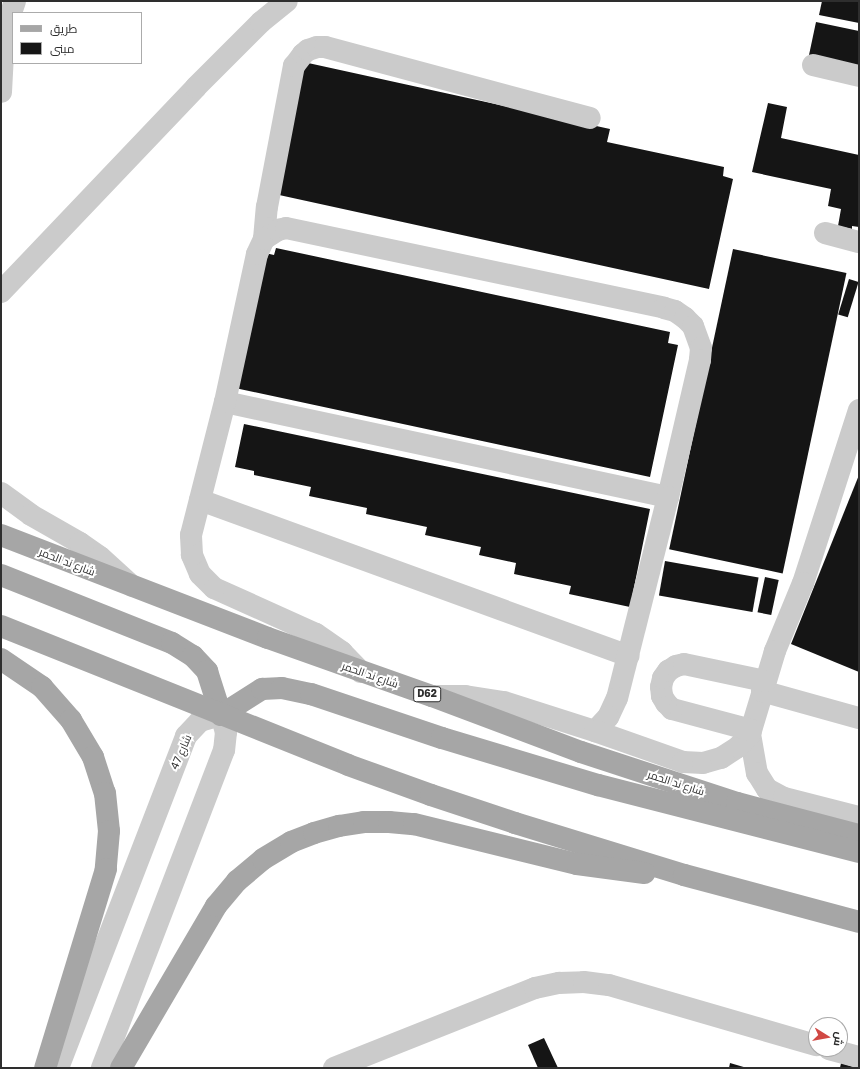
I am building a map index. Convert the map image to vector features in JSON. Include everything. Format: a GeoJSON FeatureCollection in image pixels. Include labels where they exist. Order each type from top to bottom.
{"type":"FeatureCollection","features":[{"type":"Feature","properties":{"kind":"main road","name":"شارع ند الحمر"},"geometry":{"type":"LineString","coordinates":[[1,536],[132,587],[361,672],[432,696],[580,752],[738,803],[859,835]]}},
{"type":"Feature","properties":{"kind":"main road"},"geometry":{"type":"LineString","coordinates":[[1,575],[172,643],[193,656],[207,671],[221,715]]}},
{"type":"Feature","properties":{"kind":"main road"},"geometry":{"type":"LineString","coordinates":[[1,626],[348,765],[431,795],[515,823],[684,875],[859,922]]}},
{"type":"Feature","properties":{"kind":"main road"},"geometry":{"type":"LineString","coordinates":[[1,659],[42,688],[71,720],[93,757],[104,793],[108,824],[106,869],[45,1068]]}},
{"type":"Feature","properties":{"kind":"main road"},"geometry":{"type":"LineString","coordinates":[[221,715],[262,689],[282,688],[311,694],[442,738],[598,785],[859,852]]}},
{"type":"Feature","properties":{"kind":"main road"},"geometry":{"type":"LineString","coordinates":[[121,1068],[141,1037],[216,906],[237,881],[263,859],[291,842],[314,833],[339,826],[364,822],[414,824],[577,864],[624,871],[684,875]]}},
{"type":"Feature","properties":{"kind":"street"},"geometry":{"type":"LineString","coordinates":[[1,92],[2,38],[15,1]]}},
{"type":"Feature","properties":{"kind":"street"},"geometry":{"type":"LineString","coordinates":[[1,292],[196,88],[261,22],[287,1]]}},
{"type":"Feature","properties":{"kind":"street"},"geometry":{"type":"LineString","coordinates":[[361,672],[342,652],[316,634],[224,592],[207,582],[195,565],[190,545],[225,402],[257,254],[264,239],[267,207],[294,66],[308,50],[326,47],[590,118]]}},
{"type":"Feature","properties":{"kind":"street"},"geometry":{"type":"LineString","coordinates":[[813,65],[859,76]]}},
{"type":"Feature","properties":{"kind":"street"},"geometry":{"type":"LineString","coordinates":[[264,239],[278,230],[295,229],[664,308],[675,311],[693,326],[698,337],[700,360],[668,497],[615,705],[608,717],[595,731]]}},
{"type":"Feature","properties":{"kind":"street"},"geometry":{"type":"LineString","coordinates":[[825,233],[859,242]]}},
{"type":"Feature","properties":{"kind":"street"},"geometry":{"type":"LineString","coordinates":[[225,402],[668,497]]}},
{"type":"Feature","properties":{"kind":"street"},"geometry":{"type":"LineString","coordinates":[[859,410],[803,583],[775,651],[751,732],[757,773],[768,789],[784,798],[859,817]]}},
{"type":"Feature","properties":{"kind":"street"},"geometry":{"type":"LineString","coordinates":[[1,494],[100,557],[119,573],[132,587]]}},
{"type":"Feature","properties":{"kind":"street"},"geometry":{"type":"LineString","coordinates":[[200,500],[628,656]]}},
{"type":"Feature","properties":{"kind":"street"},"geometry":{"type":"LineString","coordinates":[[751,732],[672,710],[662,696],[661,686],[663,678],[668,671],[676,666],[684,664],[764,686],[859,718]]}},
{"type":"Feature","properties":{"kind":"street"},"geometry":{"type":"LineString","coordinates":[[432,696],[465,696],[491,699],[595,731],[683,762],[707,762],[721,758],[738,747],[751,732]]}},
{"type":"Feature","properties":{"kind":"street"},"geometry":{"type":"LineString","coordinates":[[102,1068],[224,750],[226,732],[221,715]]}},
{"type":"Feature","properties":{"kind":"street","name":"شارع 47"},"geometry":{"type":"LineString","coordinates":[[58,1068],[186,736],[200,721],[221,715]]}},
{"type":"Feature","properties":{"kind":"street"},"geometry":{"type":"LineString","coordinates":[[334,1068],[534,988],[559,983],[584,982],[609,985],[808,1043]]}},
{"type":"Feature","properties":{"kind":"street"},"geometry":{"type":"LineString","coordinates":[[848,1054],[859,1057]]}},
{"type":"Feature","properties":{"kind":"building"},"geometry":{"type":"Polygon","coordinates":[[[822,1],[859,1],[859,23],[819,15],[822,1]]]}},
{"type":"Feature","properties":{"kind":"building"},"geometry":{"type":"Polygon","coordinates":[[[816,22],[859,31],[859,66],[809,55],[816,22]]]}},
{"type":"Feature","properties":{"kind":"building"},"geometry":{"type":"Polygon","coordinates":[[[299,61],[610,129],[607,142],[724,167],[723,176],[733,179],[709,289],[270,193],[299,61]]]}},
{"type":"Feature","properties":{"kind":"building"},"geometry":{"type":"Polygon","coordinates":[[[768,103],[787,107],[781,138],[859,155],[859,227],[852,226],[852,229],[838,226],[841,209],[828,206],[831,189],[752,172],[768,103]]]}},
{"type":"Feature","properties":{"kind":"building"},"geometry":{"type":"Polygon","coordinates":[[[276,248],[670,332],[668,343],[678,345],[650,477],[235,388],[265,253],[274,255],[276,248]]]}},
{"type":"Feature","properties":{"kind":"building"},"geometry":{"type":"Polygon","coordinates":[[[733,249],[846,273],[783,573],[669,549],[733,249]]]}},
{"type":"Feature","properties":{"kind":"building"},"geometry":{"type":"Polygon","coordinates":[[[849,279],[859,282],[848,317],[838,314],[849,279]]]}},
{"type":"Feature","properties":{"kind":"building"},"geometry":{"type":"Polygon","coordinates":[[[244,424],[650,509],[630,607],[569,594],[571,586],[514,574],[516,563],[479,555],[481,547],[425,535],[427,527],[366,514],[367,508],[309,496],[311,487],[254,475],[254,471],[235,467],[244,424]]]}},
{"type":"Feature","properties":{"kind":"building"},"geometry":{"type":"Polygon","coordinates":[[[859,475],[859,672],[791,644],[859,475]]]}},
{"type":"Feature","properties":{"kind":"building"},"geometry":{"type":"Polygon","coordinates":[[[665,561],[759,577],[752,612],[659,595],[665,561]]]}},
{"type":"Feature","properties":{"kind":"building"},"geometry":{"type":"Polygon","coordinates":[[[765,577],[779,580],[771,615],[758,612],[765,577]]]}},
{"type":"Feature","properties":{"kind":"building"},"geometry":{"type":"Polygon","coordinates":[[[544,1038],[558,1068],[538,1068],[528,1045],[544,1038]]]}},
{"type":"Feature","properties":{"kind":"building"},"geometry":{"type":"Polygon","coordinates":[[[730,1063],[747,1068],[729,1068],[730,1063]]]}},
{"type":"Feature","properties":{"kind":"building"},"geometry":{"type":"Polygon","coordinates":[[[841,1063],[857,1068],[840,1068],[841,1063]]]}}]}
